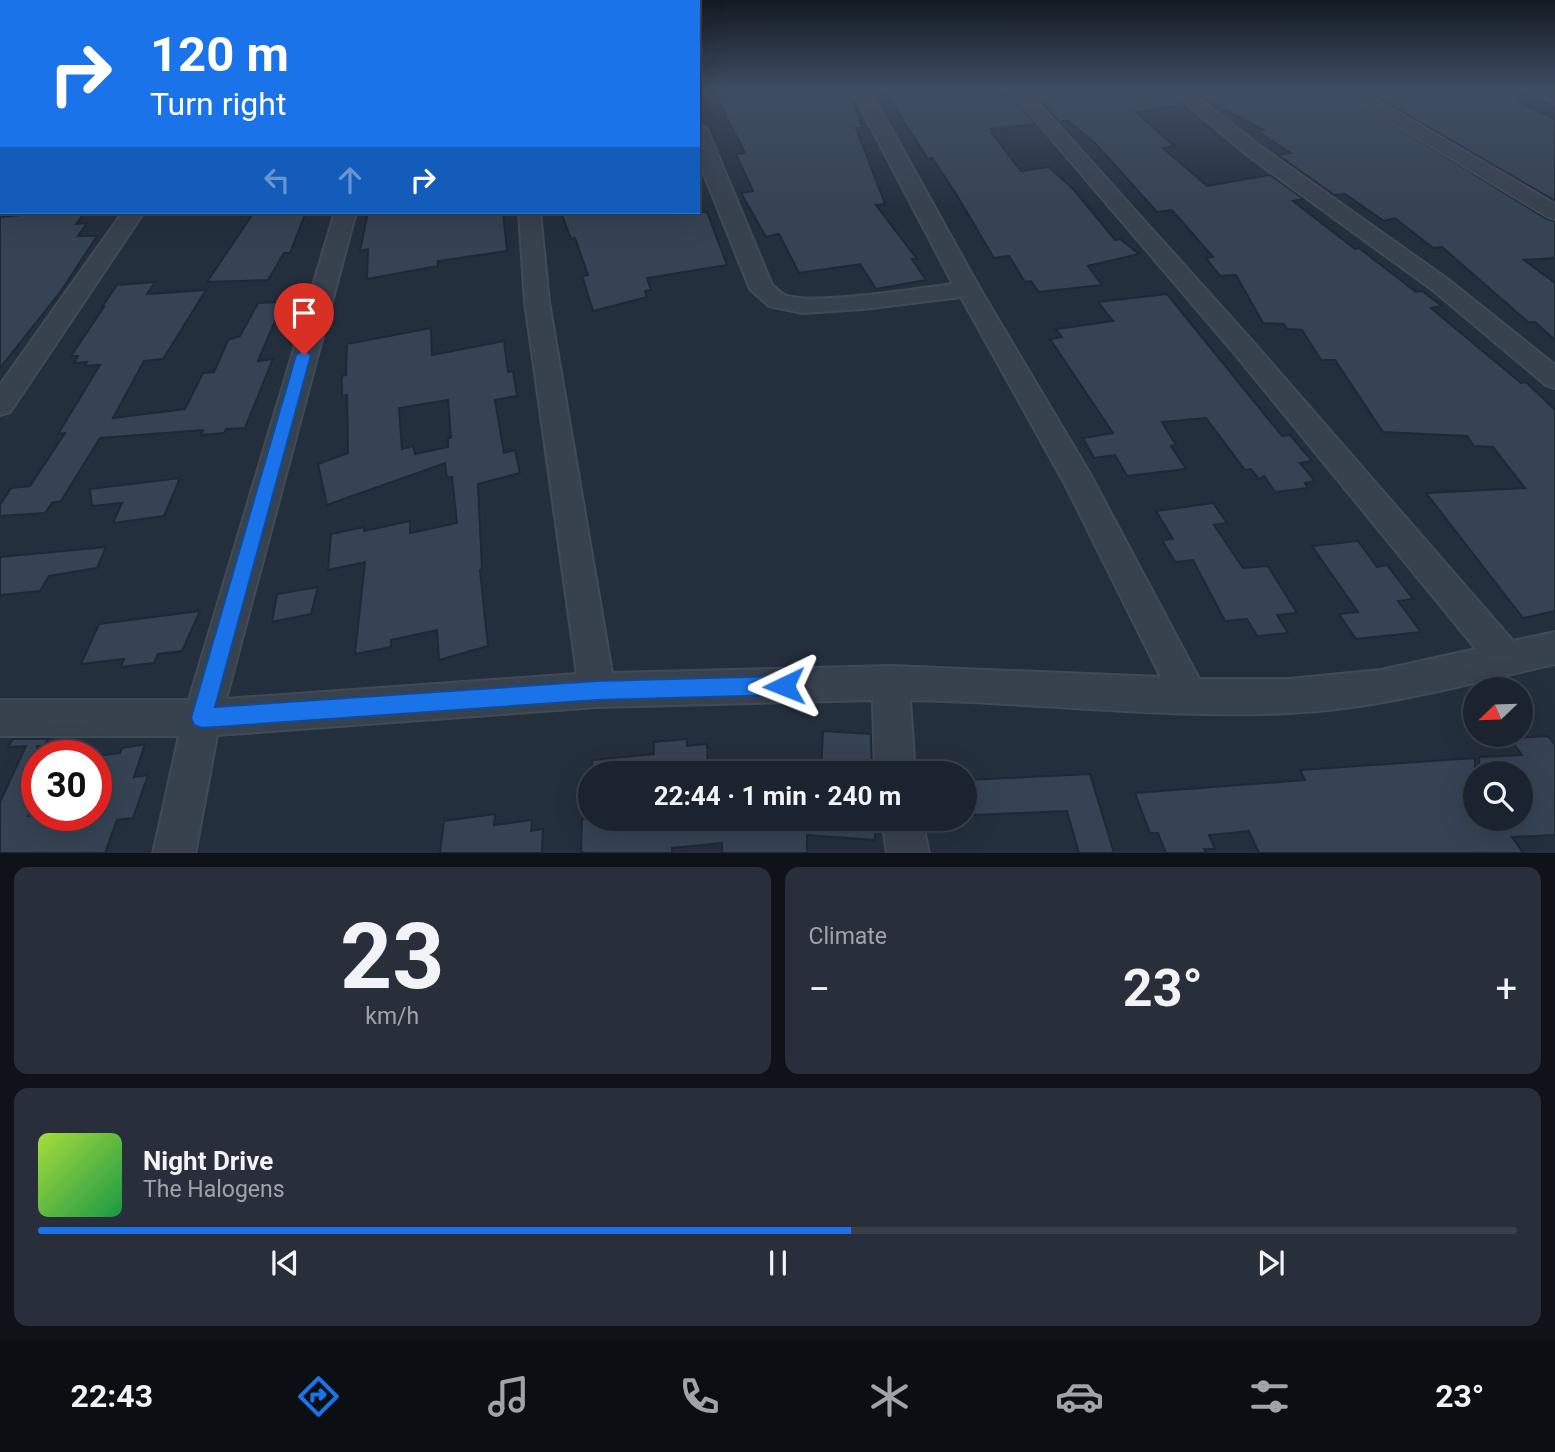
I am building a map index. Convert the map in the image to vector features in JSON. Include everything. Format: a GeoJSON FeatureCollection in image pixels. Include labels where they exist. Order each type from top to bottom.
{"type":"FeatureCollection","features":[{"type":"Feature","properties":{"kind":"street"},"geometry":{"type":"LineString","coordinates":[[881,129],[968,289],[1079,482],[1189,696]]}},
{"type":"Feature","properties":{"kind":"street"},"geometry":{"type":"LineString","coordinates":[[1052,129],[1244,348],[1506,659]]}},
{"type":"Feature","properties":{"kind":"street"},"geometry":{"type":"LineString","coordinates":[[1227,129],[1442,286],[1555,379]]}},
{"type":"Feature","properties":{"kind":"street"},"geometry":{"type":"LineString","coordinates":[[1413,129],[1555,213]]}},
{"type":"Feature","properties":{"kind":"street"},"geometry":{"type":"LineString","coordinates":[[700,134],[762,289],[769,296],[789,304],[810,306],[968,289]]}},
{"type":"Feature","properties":{"kind":"street"},"geometry":{"type":"LineString","coordinates":[[0,405],[133,214]]}},
{"type":"Feature","properties":{"kind":"street"},"geometry":{"type":"LineString","coordinates":[[174,853],[202,718],[344,214]]}},
{"type":"Feature","properties":{"kind":"street"},"geometry":{"type":"LineString","coordinates":[[529,214],[537,302],[597,690]]}},
{"type":"Feature","properties":{"kind":"street"},"geometry":{"type":"LineString","coordinates":[[0,718],[202,718],[597,690],[891,683],[1189,696],[1289,696],[1381,687],[1555,648]]}},
{"type":"Feature","properties":{"kind":"street"},"geometry":{"type":"LineString","coordinates":[[891,683],[894,761]]}},
{"type":"Feature","properties":{"kind":"street"},"geometry":{"type":"LineString","coordinates":[[904,831],[908,853]]}},
{"type":"Feature","properties":{"kind":"building"},"geometry":{"type":"Polygon","coordinates":[[[733,129],[856,129],[885,204],[876,205],[917,259],[912,259],[926,280],[876,289],[860,264],[799,273],[779,234],[766,237],[741,193],[753,191],[736,154],[745,153],[733,129]]]}},
{"type":"Feature","properties":{"kind":"building"},"geometry":{"type":"Polygon","coordinates":[[[909,129],[993,129],[992,133],[1021,171],[1049,167],[1075,191],[1115,240],[1120,239],[1139,254],[1088,266],[1102,285],[1039,292],[1031,281],[1025,282],[1009,256],[994,258],[932,158],[928,159],[909,129]]]}},
{"type":"Feature","properties":{"kind":"building"},"geometry":{"type":"Polygon","coordinates":[[[1078,129],[1155,129],[1174,146],[1163,148],[1207,186],[1270,175],[1304,199],[1293,201],[1355,249],[1359,248],[1416,292],[1422,291],[1442,306],[1431,308],[1521,383],[1526,382],[1555,410],[1555,611],[1523,618],[1426,493],[1525,488],[1493,447],[1474,446],[1467,436],[1383,432],[1335,360],[1321,360],[1302,330],[1287,329],[1284,324],[1263,323],[1236,275],[1220,276],[1206,258],[1213,257],[1172,210],[1157,212],[1095,143],[1078,129]]]}},
{"type":"Feature","properties":{"kind":"building"},"geometry":{"type":"Polygon","coordinates":[[[1262,129],[1400,129],[1547,219],[1555,221],[1555,258],[1524,260],[1555,283],[1555,340],[1535,322],[1528,322],[1442,247],[1433,248],[1395,218],[1384,221],[1345,194],[1334,195],[1278,155],[1291,153],[1257,131],[1264,130],[1262,129]]]}},
{"type":"Feature","properties":{"kind":"building"},"geometry":{"type":"Polygon","coordinates":[[[1431,129],[1555,129],[1555,201],[1431,129]]]}},
{"type":"Feature","properties":{"kind":"building"},"geometry":{"type":"Polygon","coordinates":[[[707,212],[727,265],[647,278],[651,290],[645,291],[647,297],[593,311],[582,276],[588,275],[575,238],[571,239],[562,214],[707,212]]]}},
{"type":"Feature","properties":{"kind":"building"},"geometry":{"type":"Polygon","coordinates":[[[84,214],[76,224],[87,223],[78,236],[97,236],[61,291],[0,368],[0,217],[84,214]]]}},
{"type":"Feature","properties":{"kind":"building"},"geometry":{"type":"Polygon","coordinates":[[[253,214],[305,214],[290,253],[284,253],[268,280],[207,282],[253,214]]]}},
{"type":"Feature","properties":{"kind":"building"},"geometry":{"type":"Polygon","coordinates":[[[368,214],[503,214],[507,251],[438,261],[438,266],[367,279],[368,249],[360,251],[368,214]]]}},
{"type":"Feature","properties":{"kind":"building"},"geometry":{"type":"Polygon","coordinates":[[[155,282],[147,294],[206,290],[163,359],[144,361],[113,418],[185,409],[203,373],[214,372],[228,340],[240,336],[258,303],[301,301],[291,321],[275,321],[258,361],[273,359],[245,428],[201,435],[203,430],[100,438],[61,501],[52,503],[45,513],[0,516],[0,505],[11,488],[30,486],[65,433],[58,434],[100,365],[85,366],[87,362],[74,363],[78,356],[71,356],[102,307],[117,285],[155,282]]]}},
{"type":"Feature","properties":{"kind":"building"},"geometry":{"type":"Polygon","coordinates":[[[1167,294],[1282,436],[1290,435],[1312,461],[1300,463],[1315,481],[1305,483],[1308,488],[1275,492],[1264,476],[1259,479],[1251,469],[1245,470],[1206,418],[1162,422],[1176,445],[1171,446],[1186,469],[1127,476],[1115,455],[1094,458],[1083,438],[1113,433],[1050,339],[1062,337],[1056,329],[1113,321],[1098,302],[1167,294]]]}},
{"type":"Feature","properties":{"kind":"building"},"geometry":{"type":"Polygon","coordinates":[[[431,328],[432,355],[504,341],[508,372],[513,371],[517,396],[495,400],[504,453],[515,450],[520,473],[478,484],[480,570],[488,646],[439,660],[437,630],[391,640],[391,647],[355,654],[365,562],[328,570],[331,534],[364,527],[364,531],[410,521],[410,533],[457,523],[452,477],[447,478],[445,463],[327,505],[318,464],[348,453],[347,395],[342,396],[347,344],[431,328]],[[448,400],[399,408],[402,449],[413,446],[415,454],[448,447],[448,438],[451,438],[448,400]]]}},
{"type":"Feature","properties":{"kind":"building"},"geometry":{"type":"Polygon","coordinates":[[[180,478],[164,516],[113,523],[122,503],[92,506],[90,489],[180,478]]]}},
{"type":"Feature","properties":{"kind":"building"},"geometry":{"type":"Polygon","coordinates":[[[1213,503],[1227,523],[1214,525],[1243,568],[1268,566],[1297,613],[1277,615],[1288,633],[1257,636],[1247,619],[1225,621],[1193,560],[1175,562],[1162,540],[1173,539],[1156,511],[1213,503]]]}},
{"type":"Feature","properties":{"kind":"building"},"geometry":{"type":"Polygon","coordinates":[[[1358,541],[1377,567],[1387,565],[1413,599],[1398,601],[1421,632],[1356,639],[1339,614],[1358,612],[1312,546],[1358,541]]]}},
{"type":"Feature","properties":{"kind":"building"},"geometry":{"type":"Polygon","coordinates":[[[106,547],[97,568],[49,576],[40,591],[0,595],[0,557],[106,547]]]}},
{"type":"Feature","properties":{"kind":"building"},"geometry":{"type":"Polygon","coordinates":[[[318,587],[311,614],[272,622],[277,594],[318,587]]]}},
{"type":"Feature","properties":{"kind":"building"},"geometry":{"type":"Polygon","coordinates":[[[200,611],[182,651],[158,654],[154,663],[121,667],[124,659],[81,664],[99,624],[200,611]]]}},
{"type":"Feature","properties":{"kind":"building"},"geometry":{"type":"Polygon","coordinates":[[[823,731],[871,734],[872,761],[822,761],[823,731]]]}},
{"type":"Feature","properties":{"kind":"building"},"geometry":{"type":"Polygon","coordinates":[[[1548,736],[1555,745],[1555,835],[1512,837],[1523,853],[1259,853],[1249,831],[1209,835],[1215,849],[1204,849],[1206,853],[1166,853],[1158,833],[1150,833],[1135,793],[1305,780],[1300,770],[1475,758],[1475,761],[1463,761],[1463,831],[1533,831],[1533,761],[1479,761],[1479,757],[1522,755],[1516,747],[1533,747],[1533,737],[1548,736]]]}},
{"type":"Feature","properties":{"kind":"building"},"geometry":{"type":"Polygon","coordinates":[[[13,739],[48,739],[21,740],[21,746],[8,747],[13,739]]]}},
{"type":"Feature","properties":{"kind":"building"},"geometry":{"type":"Polygon","coordinates":[[[687,739],[687,746],[707,744],[708,761],[592,761],[654,754],[654,742],[687,739]]]}},
{"type":"Feature","properties":{"kind":"building"},"geometry":{"type":"Polygon","coordinates":[[[145,744],[134,777],[148,775],[133,818],[117,820],[105,853],[0,853],[0,802],[21,757],[21,831],[112,831],[112,754],[120,753],[122,748],[145,744]]]}},
{"type":"Feature","properties":{"kind":"building"},"geometry":{"type":"Polygon","coordinates":[[[1090,774],[1114,853],[1079,853],[1067,811],[977,815],[977,780],[1090,774]]]}},
{"type":"Feature","properties":{"kind":"building"},"geometry":{"type":"Polygon","coordinates":[[[495,814],[494,825],[532,820],[531,831],[543,829],[542,853],[440,853],[444,821],[495,814]]]}},
{"type":"Feature","properties":{"kind":"building"},"geometry":{"type":"Polygon","coordinates":[[[582,831],[875,831],[875,840],[807,835],[807,853],[722,853],[722,843],[672,848],[672,853],[581,852],[582,831]]]}},
{"type":"Feature","properties":{"kind":"route"},"geometry":{"type":"LineString","coordinates":[[304,355],[202,718],[597,690],[784,686]]}}]}
